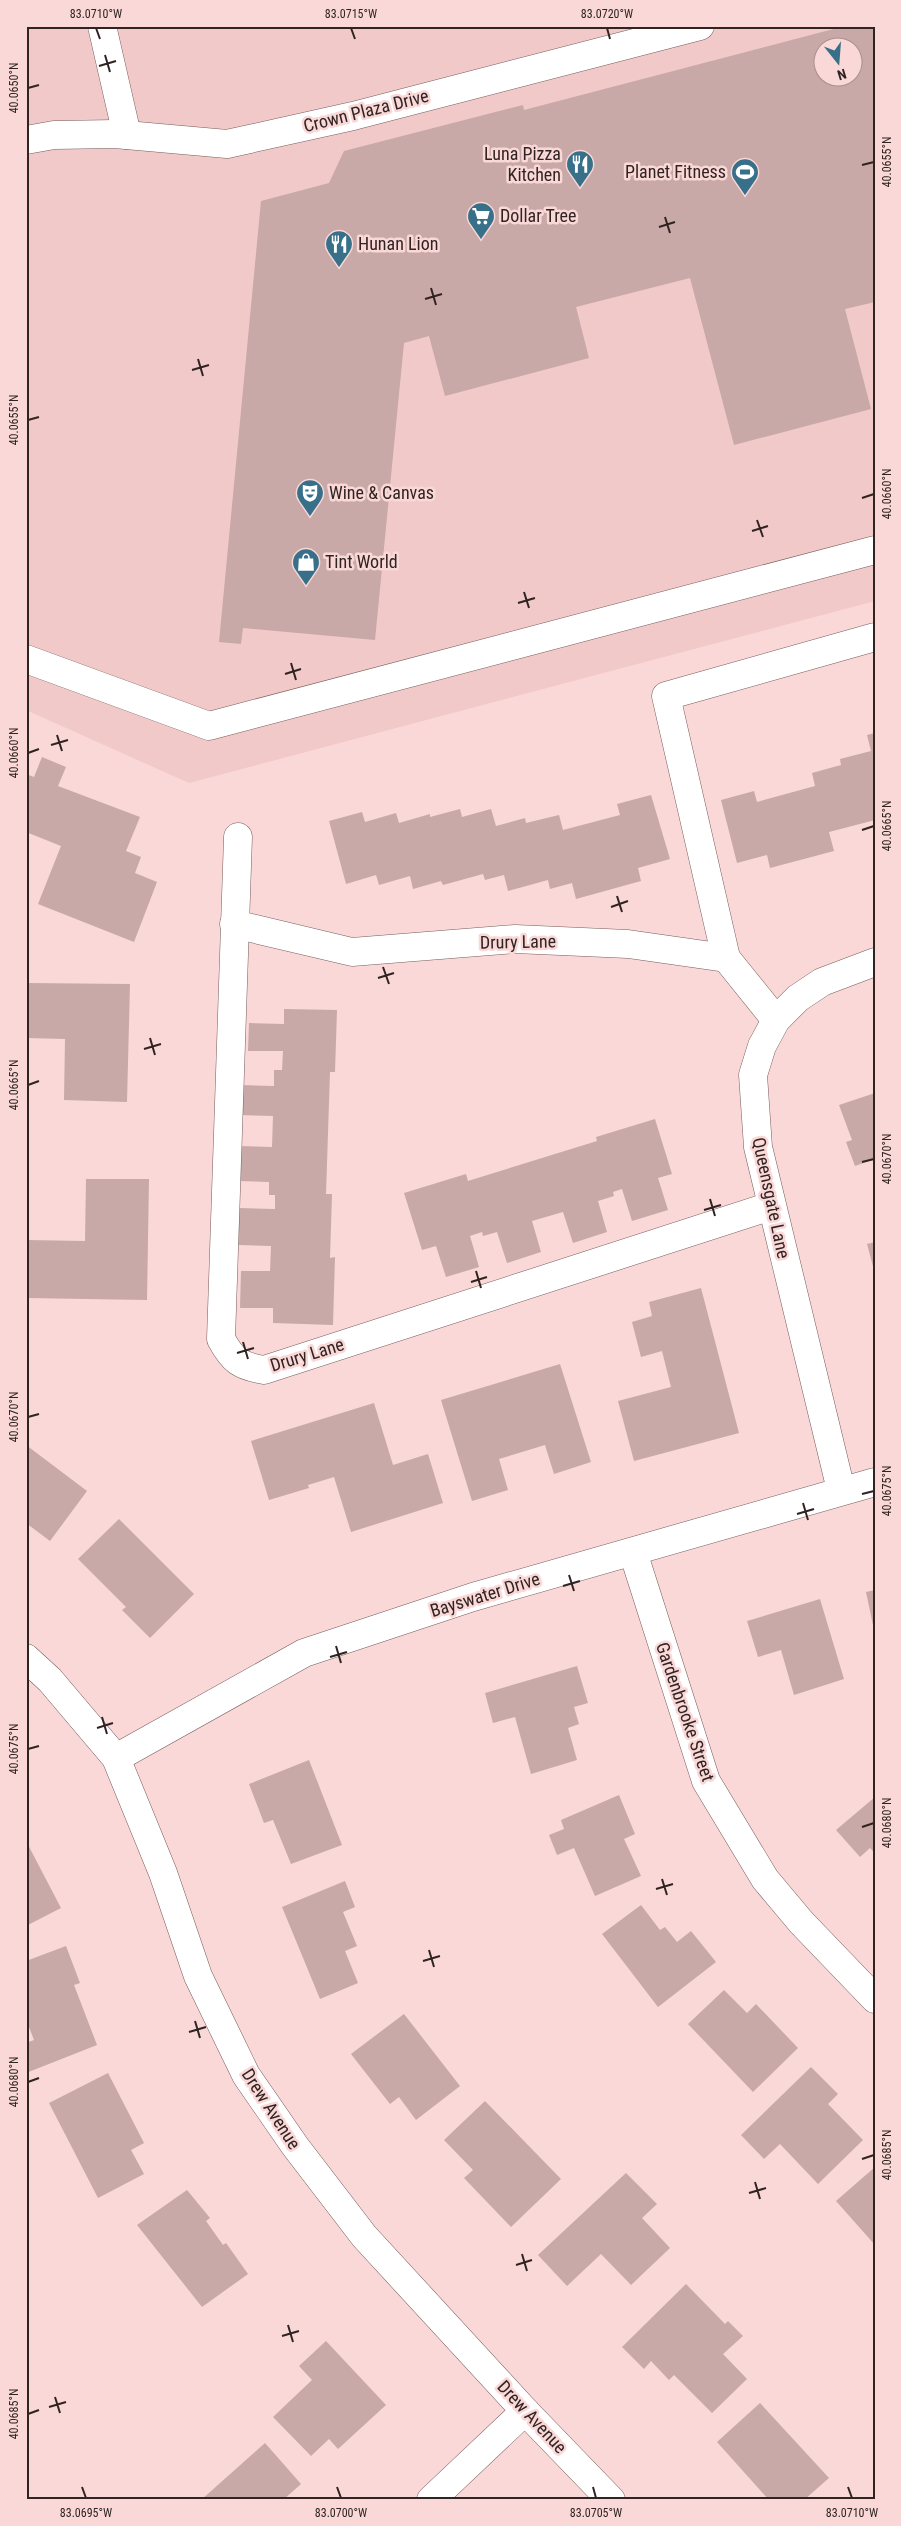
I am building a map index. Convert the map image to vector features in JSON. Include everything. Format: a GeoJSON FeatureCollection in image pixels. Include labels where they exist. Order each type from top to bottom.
{"type":"FeatureCollection","features":[{"type":"Feature","properties":{"kind":"street"},"geometry":{"type":"LineString","coordinates":[[102,26],[126,135]]}},
{"type":"Feature","properties":{"kind":"street","name":"Crown Plaza Drive"},"geometry":{"type":"LineString","coordinates":[[26,140],[54,135],[126,135],[227,144],[353,116],[700,26]]}},
{"type":"Feature","properties":{"kind":"street"},"geometry":{"type":"LineString","coordinates":[[26,659],[209,726],[875,550]]}},
{"type":"Feature","properties":{"kind":"street"},"geometry":{"type":"LineString","coordinates":[[776,1020],[726,958],[666,696],[875,637]]}},
{"type":"Feature","properties":{"kind":"street","name":"Drury Lane"},"geometry":{"type":"LineString","coordinates":[[238,837],[221,1339],[230,1356],[245,1367],[264,1370],[771,1206]]}},
{"type":"Feature","properties":{"kind":"street","name":"Drury Lane"},"geometry":{"type":"LineString","coordinates":[[234,924],[352,952],[515,938],[628,944],[726,958]]}},
{"type":"Feature","properties":{"kind":"street","name":"Queensgate Lane"},"geometry":{"type":"LineString","coordinates":[[842,1490],[758,1147],[753,1075],[762,1046],[776,1020],[798,998],[822,982],[875,962]]}},
{"type":"Feature","properties":{"kind":"street","name":"Bayswater Drive"},"geometry":{"type":"LineString","coordinates":[[116,1758],[304,1653],[474,1597],[875,1482]]}},
{"type":"Feature","properties":{"kind":"street","name":"Gardenbrooke Street"},"geometry":{"type":"LineString","coordinates":[[633,1552],[691,1737],[706,1780],[715,1797],[765,1879],[801,1922],[875,1999]]}},
{"type":"Feature","properties":{"kind":"street","name":"Drew Avenue"},"geometry":{"type":"LineString","coordinates":[[26,1658],[50,1680],[116,1758],[163,1873],[198,1976],[246,2075],[295,2146],[364,2236],[525,2411],[610,2500]]}},
{"type":"Feature","properties":{"kind":"street"},"geometry":{"type":"LineString","coordinates":[[431,2500],[525,2411]]}},
{"type":"Feature","properties":{"kind":"shaded area"},"geometry":{"type":"Polygon","coordinates":[[[26,26],[875,26],[875,601],[189,783],[26,710],[26,26]]]}},
{"type":"Feature","properties":{"kind":"building"},"geometry":{"type":"Polygon","coordinates":[[[845,26],[875,26],[875,302],[845,309],[871,409],[734,445],[690,278],[576,307],[589,358],[445,396],[429,336],[404,343],[375,640],[243,628],[241,644],[219,642],[261,201],[329,183],[344,151],[523,105],[524,110],[845,26]]]}},
{"type":"Feature","properties":{"kind":"building"},"geometry":{"type":"Polygon","coordinates":[[[875,733],[875,820],[829,832],[834,851],[770,868],[767,855],[737,863],[721,800],[754,791],[757,802],[815,786],[812,773],[841,765],[840,759],[871,751],[867,735],[875,733]]]}},
{"type":"Feature","properties":{"kind":"building"},"geometry":{"type":"Polygon","coordinates":[[[42,757],[66,767],[58,786],[140,817],[126,851],[141,857],[135,873],[157,882],[134,942],[38,904],[61,846],[26,832],[26,774],[34,777],[42,757]]]}},
{"type":"Feature","properties":{"kind":"building"},"geometry":{"type":"Polygon","coordinates":[[[651,795],[670,859],[638,868],[641,881],[576,899],[572,883],[550,889],[548,880],[508,891],[504,875],[485,880],[483,874],[443,885],[441,881],[413,889],[410,876],[379,885],[376,875],[346,884],[329,821],[362,812],[365,822],[396,813],[399,823],[430,814],[430,817],[460,809],[462,817],[491,809],[496,826],[525,818],[526,823],[559,815],[563,830],[620,815],[617,804],[651,795]]]}},
{"type":"Feature","properties":{"kind":"building"},"geometry":{"type":"Polygon","coordinates":[[[26,983],[130,984],[127,1102],[64,1100],[65,1039],[26,1038],[26,983]]]}},
{"type":"Feature","properties":{"kind":"building"},"geometry":{"type":"Polygon","coordinates":[[[284,1009],[337,1010],[335,1072],[330,1072],[326,1194],[332,1194],[330,1258],[335,1257],[333,1325],[273,1323],[273,1308],[240,1308],[241,1271],[270,1271],[271,1246],[238,1245],[239,1208],[275,1209],[275,1195],[269,1195],[269,1182],[237,1181],[238,1146],[272,1147],[273,1116],[240,1115],[241,1085],[274,1086],[274,1070],[282,1070],[283,1051],[248,1051],[249,1023],[284,1024],[284,1009]]]}},
{"type":"Feature","properties":{"kind":"building"},"geometry":{"type":"Polygon","coordinates":[[[875,1093],[875,1159],[855,1166],[846,1142],[852,1140],[839,1105],[875,1093]]]}},
{"type":"Feature","properties":{"kind":"building"},"geometry":{"type":"Polygon","coordinates":[[[655,1119],[672,1174],[658,1178],[668,1210],[632,1221],[622,1189],[613,1192],[614,1196],[598,1201],[607,1232],[573,1243],[563,1212],[532,1221],[541,1252],[507,1263],[497,1232],[483,1236],[482,1232],[470,1236],[479,1267],[446,1277],[436,1246],[422,1250],[404,1193],[466,1174],[468,1181],[597,1141],[596,1137],[655,1119]]]}},
{"type":"Feature","properties":{"kind":"building"},"geometry":{"type":"Polygon","coordinates":[[[86,1179],[149,1179],[147,1300],[26,1298],[26,1240],[85,1241],[86,1179]]]}},
{"type":"Feature","properties":{"kind":"building"},"geometry":{"type":"Polygon","coordinates":[[[875,1242],[875,1270],[874,1270],[867,1244],[875,1242]]]}},
{"type":"Feature","properties":{"kind":"building"},"geometry":{"type":"Polygon","coordinates":[[[701,1288],[739,1433],[634,1461],[618,1401],[671,1387],[662,1351],[641,1357],[632,1322],[652,1316],[649,1302],[701,1288]]]}},
{"type":"Feature","properties":{"kind":"building"},"geometry":{"type":"Polygon","coordinates":[[[560,1364],[591,1462],[554,1474],[545,1445],[499,1459],[508,1490],[472,1501],[441,1400],[560,1364]]]}},
{"type":"Feature","properties":{"kind":"building"},"geometry":{"type":"Polygon","coordinates":[[[374,1403],[393,1465],[428,1454],[443,1503],[351,1532],[334,1477],[308,1485],[309,1488],[269,1500],[251,1441],[374,1403]]]}},
{"type":"Feature","properties":{"kind":"building"},"geometry":{"type":"Polygon","coordinates":[[[26,1445],[87,1491],[50,1541],[26,1523],[26,1445]]]}},
{"type":"Feature","properties":{"kind":"building"},"geometry":{"type":"Polygon","coordinates":[[[119,1519],[194,1594],[150,1638],[122,1610],[126,1607],[78,1559],[119,1519]]]}},
{"type":"Feature","properties":{"kind":"building"},"geometry":{"type":"Polygon","coordinates":[[[875,1590],[875,1630],[874,1630],[866,1592],[875,1590]]]}},
{"type":"Feature","properties":{"kind":"building"},"geometry":{"type":"Polygon","coordinates":[[[820,1599],[844,1679],[794,1695],[781,1650],[758,1657],[747,1621],[820,1599]]]}},
{"type":"Feature","properties":{"kind":"building"},"geometry":{"type":"Polygon","coordinates":[[[577,1666],[588,1703],[574,1707],[579,1724],[568,1728],[577,1760],[531,1774],[515,1717],[493,1723],[485,1693],[577,1666]]]}},
{"type":"Feature","properties":{"kind":"building"},"geometry":{"type":"Polygon","coordinates":[[[309,1760],[342,1845],[291,1864],[273,1820],[264,1823],[249,1784],[309,1760]]]}},
{"type":"Feature","properties":{"kind":"building"},"geometry":{"type":"Polygon","coordinates":[[[619,1795],[635,1834],[624,1839],[641,1876],[595,1896],[574,1848],[557,1855],[549,1835],[564,1829],[561,1820],[619,1795]]]}},
{"type":"Feature","properties":{"kind":"building"},"geometry":{"type":"Polygon","coordinates":[[[875,1797],[875,1853],[870,1848],[860,1857],[836,1830],[875,1797]]]}},
{"type":"Feature","properties":{"kind":"building"},"geometry":{"type":"Polygon","coordinates":[[[26,1841],[61,1908],[26,1926],[26,1841]]]}},
{"type":"Feature","properties":{"kind":"building"},"geometry":{"type":"Polygon","coordinates":[[[345,1881],[355,1907],[343,1912],[357,1946],[345,1951],[358,1983],[320,1999],[282,1907],[345,1881]]]}},
{"type":"Feature","properties":{"kind":"building"},"geometry":{"type":"Polygon","coordinates":[[[641,1905],[660,1930],[665,1927],[677,1942],[691,1931],[716,1962],[658,2007],[602,1934],[641,1905]]]}},
{"type":"Feature","properties":{"kind":"building"},"geometry":{"type":"Polygon","coordinates":[[[66,1946],[80,1983],[74,1985],[97,2045],[26,2073],[26,2043],[34,2040],[26,2019],[26,1961],[66,1946]]]}},
{"type":"Feature","properties":{"kind":"building"},"geometry":{"type":"Polygon","coordinates":[[[724,1990],[747,2013],[756,2004],[798,2048],[753,2092],[688,2024],[724,1990]]]}},
{"type":"Feature","properties":{"kind":"building"},"geometry":{"type":"Polygon","coordinates":[[[404,2014],[460,2086],[416,2120],[399,2097],[390,2104],[351,2054],[404,2014]]]}},
{"type":"Feature","properties":{"kind":"building"},"geometry":{"type":"Polygon","coordinates":[[[811,2067],[838,2094],[828,2104],[863,2140],[818,2184],[780,2144],[764,2159],[741,2135],[811,2067]]]}},
{"type":"Feature","properties":{"kind":"building"},"geometry":{"type":"Polygon","coordinates":[[[108,2073],[144,2143],[131,2150],[144,2174],[98,2198],[49,2103],[108,2073]]]}},
{"type":"Feature","properties":{"kind":"building"},"geometry":{"type":"Polygon","coordinates":[[[485,2101],[561,2179],[511,2227],[464,2178],[473,2170],[444,2140],[485,2101]]]}},
{"type":"Feature","properties":{"kind":"building"},"geometry":{"type":"Polygon","coordinates":[[[875,2167],[875,2245],[836,2201],[875,2167]]]}},
{"type":"Feature","properties":{"kind":"building"},"geometry":{"type":"Polygon","coordinates":[[[626,2173],[657,2204],[642,2218],[670,2248],[631,2285],[601,2254],[567,2286],[538,2255],[626,2173]]]}},
{"type":"Feature","properties":{"kind":"building"},"geometry":{"type":"Polygon","coordinates":[[[187,2190],[210,2218],[206,2221],[223,2245],[226,2243],[248,2274],[202,2307],[137,2225],[187,2190]]]}},
{"type":"Feature","properties":{"kind":"building"},"geometry":{"type":"Polygon","coordinates":[[[686,2284],[725,2324],[728,2321],[743,2336],[723,2354],[747,2379],[712,2413],[674,2375],[669,2380],[651,2361],[644,2369],[622,2347],[686,2284]]]}},
{"type":"Feature","properties":{"kind":"building"},"geometry":{"type":"Polygon","coordinates":[[[326,2341],[386,2405],[338,2449],[329,2439],[311,2456],[273,2417],[312,2380],[299,2366],[326,2341]]]}},
{"type":"Feature","properties":{"kind":"building"},"geometry":{"type":"Polygon","coordinates":[[[760,2403],[829,2478],[804,2500],[769,2500],[717,2442],[760,2403]]]}},
{"type":"Feature","properties":{"kind":"building"},"geometry":{"type":"Polygon","coordinates":[[[265,2443],[301,2484],[283,2500],[201,2500],[265,2443]]]}},
{"type":"Feature","properties":{"kind":"place","name":"Luna Pizza Kitchen"},"geometry":{"type":"Point","coordinates":[580,188]}},
{"type":"Feature","properties":{"kind":"place","name":"Planet Fitness"},"geometry":{"type":"Point","coordinates":[745,196]}},
{"type":"Feature","properties":{"kind":"place","name":"Dollar Tree"},"geometry":{"type":"Point","coordinates":[481,240]}},
{"type":"Feature","properties":{"kind":"place","name":"Hunan Lion"},"geometry":{"type":"Point","coordinates":[339,268]}},
{"type":"Feature","properties":{"kind":"place","name":"Wine & Canvas"},"geometry":{"type":"Point","coordinates":[310,517]}},
{"type":"Feature","properties":{"kind":"place","name":"Tint World"},"geometry":{"type":"Point","coordinates":[306,586]}}]}
